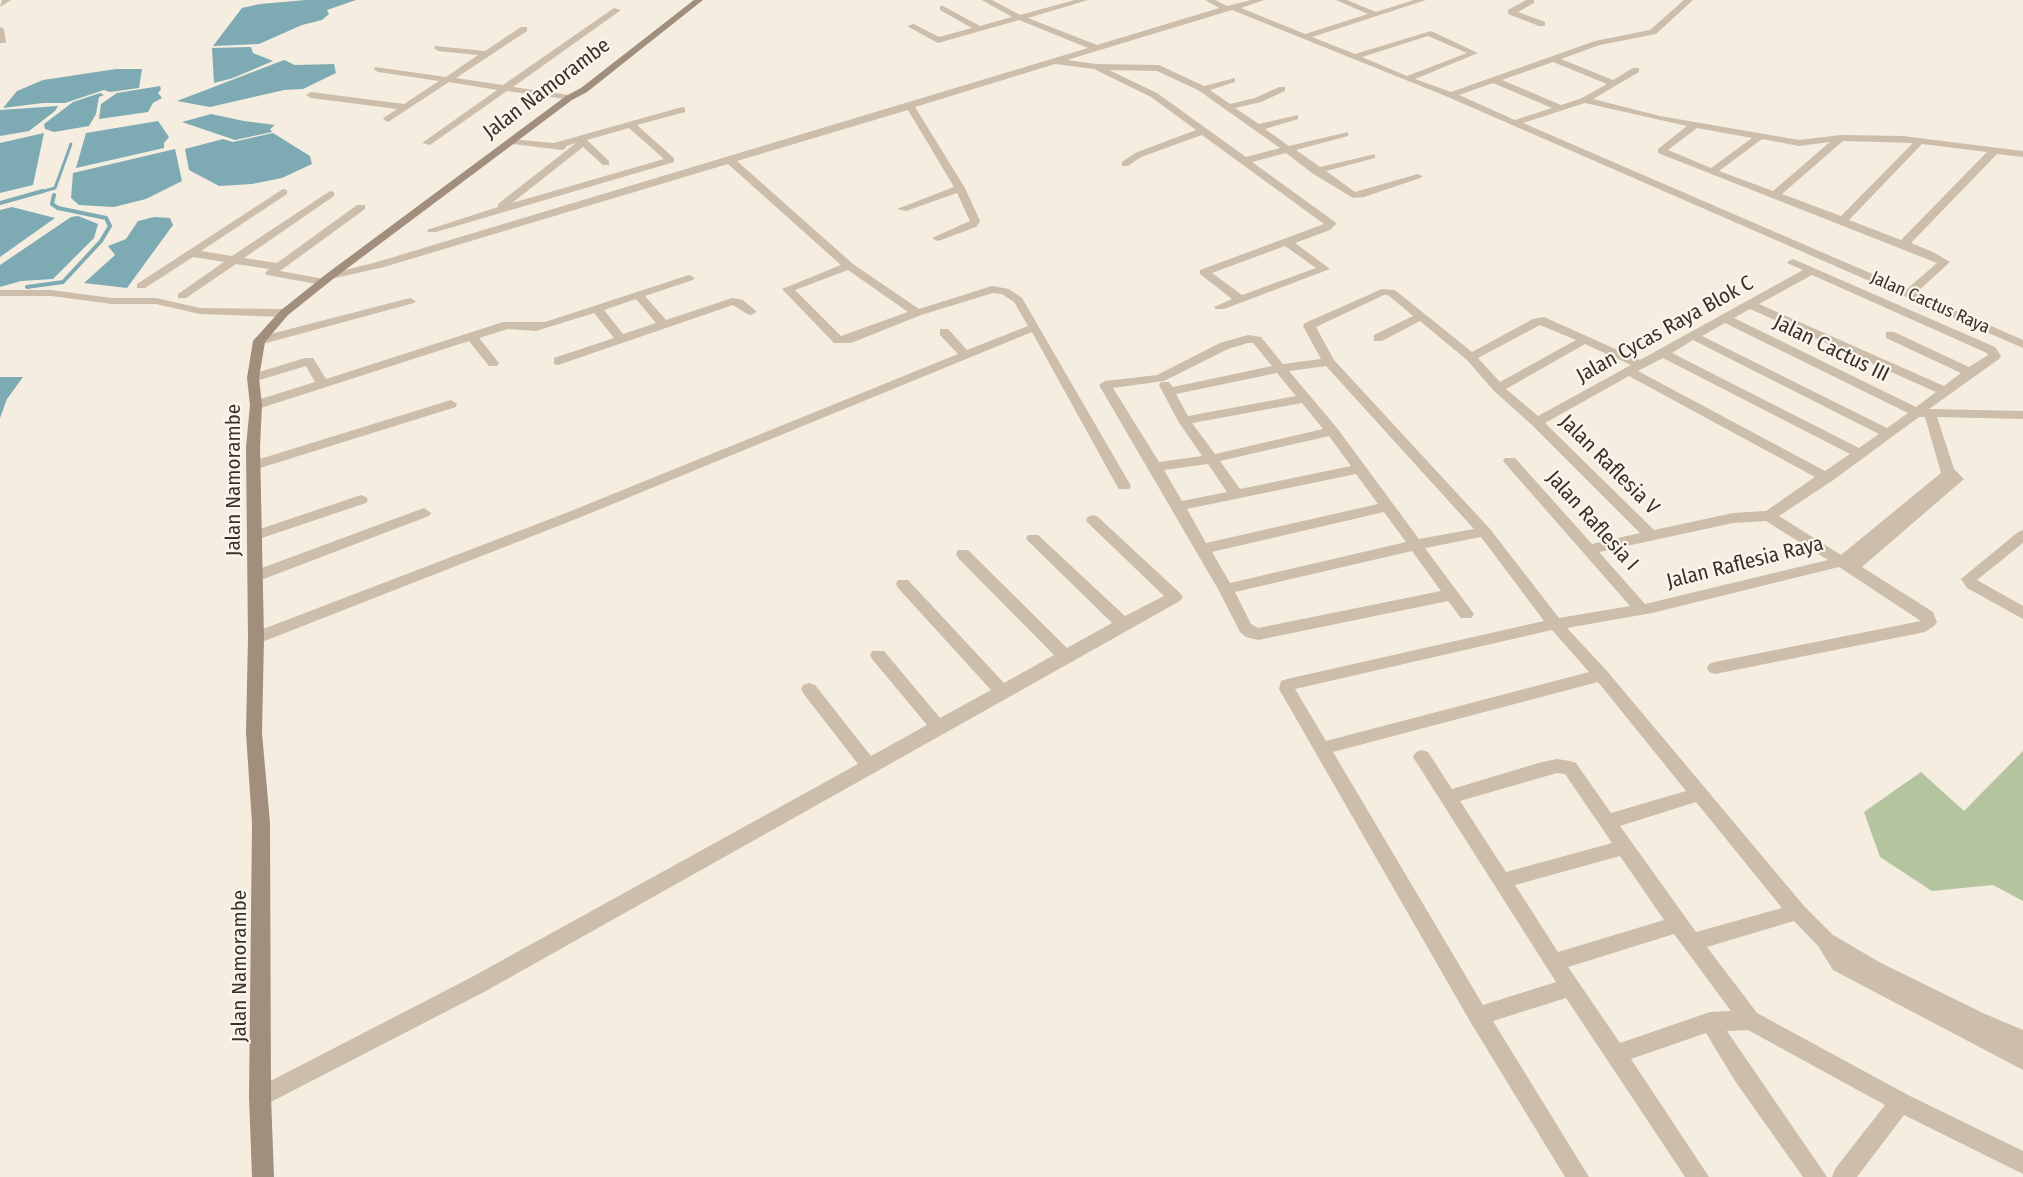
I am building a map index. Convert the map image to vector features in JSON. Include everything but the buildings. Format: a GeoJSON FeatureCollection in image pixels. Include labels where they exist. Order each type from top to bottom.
{"type":"FeatureCollection","features":[{"type":"Feature","properties":{"kind":"main road","name":"Jalan Namorambe"},"geometry":{"type":"LineString","coordinates":[[263,1177],[260,1097],[261,822],[254,733],[256,535],[253,378],[260,341],[284,313],[326,280],[569,98],[584,90],[699,0]]}},
{"type":"Feature","properties":{"kind":"street"},"geometry":{"type":"LineString","coordinates":[[0,5],[7,0]]}},
{"type":"Feature","properties":{"kind":"street"},"geometry":{"type":"LineString","coordinates":[[986,0],[1018,17],[1096,48]]}},
{"type":"Feature","properties":{"kind":"street"},"geometry":{"type":"LineString","coordinates":[[1046,0],[1059,7]]}},
{"type":"Feature","properties":{"kind":"street"},"geometry":{"type":"LineString","coordinates":[[911,26],[935,40],[1084,0]]}},
{"type":"Feature","properties":{"kind":"street"},"geometry":{"type":"LineString","coordinates":[[1209,0],[1306,36],[1451,95],[2023,344]]}},
{"type":"Feature","properties":{"kind":"street"},"geometry":{"type":"LineString","coordinates":[[361,207],[271,273],[326,280],[910,106],[1200,16],[1260,0]]}},
{"type":"Feature","properties":{"kind":"street"},"geometry":{"type":"LineString","coordinates":[[1340,0],[1377,15]]}},
{"type":"Feature","properties":{"kind":"street"},"geometry":{"type":"LineString","coordinates":[[1306,36],[1422,0]]}},
{"type":"Feature","properties":{"kind":"street"},"geometry":{"type":"LineString","coordinates":[[1530,0],[1530,3],[1511,12],[1542,24]]}},
{"type":"Feature","properties":{"kind":"street"},"geometry":{"type":"LineString","coordinates":[[1451,95],[1602,42],[1653,32],[1689,0]]}},
{"type":"Feature","properties":{"kind":"street"},"geometry":{"type":"LineString","coordinates":[[943,8],[978,28]]}},
{"type":"Feature","properties":{"kind":"street"},"geometry":{"type":"LineString","coordinates":[[426,143],[617,10]]}},
{"type":"Feature","properties":{"kind":"street"},"geometry":{"type":"LineString","coordinates":[[0,29],[3,41]]}},
{"type":"Feature","properties":{"kind":"street"},"geometry":{"type":"LineString","coordinates":[[388,119],[524,29]]}},
{"type":"Feature","properties":{"kind":"street"},"geometry":{"type":"LineString","coordinates":[[1355,57],[1428,33],[1474,52],[1407,79]]}},
{"type":"Feature","properties":{"kind":"street"},"geometry":{"type":"LineString","coordinates":[[438,48],[486,54]]}},
{"type":"Feature","properties":{"kind":"street"},"geometry":{"type":"LineString","coordinates":[[1553,59],[1613,83]]}},
{"type":"Feature","properties":{"kind":"street"},"geometry":{"type":"LineString","coordinates":[[1052,61],[1096,68],[1156,67],[1203,89],[1317,171],[1357,195],[1418,177]]}},
{"type":"Feature","properties":{"kind":"street"},"geometry":{"type":"LineString","coordinates":[[1096,68],[1148,91],[1331,224],[1326,228],[1204,272],[1241,300]]}},
{"type":"Feature","properties":{"kind":"street"},"geometry":{"type":"LineString","coordinates":[[378,69],[569,98]]}},
{"type":"Feature","properties":{"kind":"street"},"geometry":{"type":"LineString","coordinates":[[1514,123],[1585,100],[1636,70]]}},
{"type":"Feature","properties":{"kind":"street"},"geometry":{"type":"LineString","coordinates":[[1203,89],[1232,80]]}},
{"type":"Feature","properties":{"kind":"street"},"geometry":{"type":"LineString","coordinates":[[1494,80],[1560,108]]}},
{"type":"Feature","properties":{"kind":"street"},"geometry":{"type":"LineString","coordinates":[[1228,107],[1258,100],[1282,89]]}},
{"type":"Feature","properties":{"kind":"street"},"geometry":{"type":"LineString","coordinates":[[311,95],[406,107]]}},
{"type":"Feature","properties":{"kind":"street"},"geometry":{"type":"LineString","coordinates":[[1585,100],[1660,119],[1799,142],[1841,138],[1903,139],[2023,154]]}},
{"type":"Feature","properties":{"kind":"street"},"geometry":{"type":"LineString","coordinates":[[910,106],[960,188],[975,222],[937,238]]}},
{"type":"Feature","properties":{"kind":"street"},"geometry":{"type":"LineString","coordinates":[[554,146],[582,140],[682,110]]}},
{"type":"Feature","properties":{"kind":"street"},"geometry":{"type":"LineString","coordinates":[[1257,128],[1295,117]]}},
{"type":"Feature","properties":{"kind":"street"},"geometry":{"type":"LineString","coordinates":[[432,230],[671,160],[630,124]]}},
{"type":"Feature","properties":{"kind":"street"},"geometry":{"type":"LineString","coordinates":[[1696,124],[1661,151],[1944,262],[1908,295]]}},
{"type":"Feature","properties":{"kind":"street"},"geometry":{"type":"LineString","coordinates":[[1125,164],[1138,155],[1203,131]]}},
{"type":"Feature","properties":{"kind":"street"},"geometry":{"type":"LineString","coordinates":[[1243,161],[1345,134]]}},
{"type":"Feature","properties":{"kind":"street"},"geometry":{"type":"LineString","coordinates":[[1712,172],[1759,137]]}},
{"type":"Feature","properties":{"kind":"street"},"geometry":{"type":"LineString","coordinates":[[1777,196],[1776,192],[1841,138]]}},
{"type":"Feature","properties":{"kind":"street"},"geometry":{"type":"LineString","coordinates":[[495,212],[574,149],[582,140]]}},
{"type":"Feature","properties":{"kind":"street"},"geometry":{"type":"LineString","coordinates":[[582,140],[606,162]]}},
{"type":"Feature","properties":{"kind":"street"},"geometry":{"type":"LineString","coordinates":[[512,141],[574,149]]}},
{"type":"Feature","properties":{"kind":"street"},"geometry":{"type":"LineString","coordinates":[[1841,222],[1920,141]]}},
{"type":"Feature","properties":{"kind":"street"},"geometry":{"type":"LineString","coordinates":[[1905,245],[1907,239],[1994,151]]}},
{"type":"Feature","properties":{"kind":"street"},"geometry":{"type":"LineString","coordinates":[[1317,171],[1372,156]]}},
{"type":"Feature","properties":{"kind":"street"},"geometry":{"type":"LineString","coordinates":[[730,159],[849,266],[916,313]]}},
{"type":"Feature","properties":{"kind":"street"},"geometry":{"type":"LineString","coordinates":[[902,209],[938,198],[960,188]]}},
{"type":"Feature","properties":{"kind":"street"},"geometry":{"type":"LineString","coordinates":[[141,286],[283,192]]}},
{"type":"Feature","properties":{"kind":"street"},"geometry":{"type":"LineString","coordinates":[[182,296],[330,194]]}},
{"type":"Feature","properties":{"kind":"street"},"geometry":{"type":"LineString","coordinates":[[1220,307],[1324,270],[1323,266],[1286,242]]}},
{"type":"Feature","properties":{"kind":"street"},"geometry":{"type":"LineString","coordinates":[[190,253],[279,267]]}},
{"type":"Feature","properties":{"kind":"street","name":"Jalan Cactus Raya"},"geometry":{"type":"LineString","coordinates":[[1769,516],[1888,434],[1924,414],[1945,391],[1995,356],[1993,352],[1793,262]]}},
{"type":"Feature","properties":{"kind":"street"},"geometry":{"type":"LineString","coordinates":[[849,266],[788,289],[835,338],[848,340],[916,313],[985,290],[998,289],[1018,300],[1124,486]]}},
{"type":"Feature","properties":{"kind":"street","name":"Jalan Cycas Raya Blok C"},"geometry":{"type":"LineString","coordinates":[[1537,422],[1812,270]]}},
{"type":"Feature","properties":{"kind":"street"},"geometry":{"type":"LineString","coordinates":[[255,405],[471,336],[513,324],[536,327],[689,278]]}},
{"type":"Feature","properties":{"kind":"street","name":"Jalan Raflesia V"},"geometry":{"type":"LineString","coordinates":[[1329,362],[1310,330],[1310,324],[1385,291],[1391,292],[1471,357],[1498,388],[1537,422],[1652,537]]}},
{"type":"Feature","properties":{"kind":"street"},"geometry":{"type":"LineString","coordinates":[[0,293],[51,293],[112,301],[156,302],[200,311],[284,313]]}},
{"type":"Feature","properties":{"kind":"street"},"geometry":{"type":"LineString","coordinates":[[638,295],[663,324]]}},
{"type":"Feature","properties":{"kind":"street"},"geometry":{"type":"LineString","coordinates":[[260,341],[410,301]]}},
{"type":"Feature","properties":{"kind":"street"},"geometry":{"type":"LineString","coordinates":[[558,361],[732,301],[740,302],[751,312]]}},
{"type":"Feature","properties":{"kind":"street"},"geometry":{"type":"LineString","coordinates":[[1751,305],[1945,391]]}},
{"type":"Feature","properties":{"kind":"street"},"geometry":{"type":"LineString","coordinates":[[596,308],[620,338]]}},
{"type":"Feature","properties":{"kind":"street"},"geometry":{"type":"LineString","coordinates":[[1378,338],[1421,316]]}},
{"type":"Feature","properties":{"kind":"street","name":"Jalan Cactus III"},"geometry":{"type":"LineString","coordinates":[[1727,319],[1924,414]]}},
{"type":"Feature","properties":{"kind":"street"},"geometry":{"type":"LineString","coordinates":[[1471,357],[1540,321],[1553,323],[1584,340],[1642,365]]}},
{"type":"Feature","properties":{"kind":"street"},"geometry":{"type":"LineString","coordinates":[[256,638],[571,516],[1035,327]]}},
{"type":"Feature","properties":{"kind":"street"},"geometry":{"type":"LineString","coordinates":[[944,332],[965,355]]}},
{"type":"Feature","properties":{"kind":"street"},"geometry":{"type":"LineString","coordinates":[[1890,335],[1970,372]]}},
{"type":"Feature","properties":{"kind":"street"},"geometry":{"type":"LineString","coordinates":[[471,336],[493,363]]}},
{"type":"Feature","properties":{"kind":"street"},"geometry":{"type":"LineString","coordinates":[[1695,336],[1888,434]]}},
{"type":"Feature","properties":{"kind":"street"},"geometry":{"type":"LineString","coordinates":[[1450,595],[1258,634],[1251,633],[1245,628],[1226,590],[1105,385],[1160,378],[1224,346],[1252,339],[1257,340],[1332,431],[1466,614]]}},
{"type":"Feature","properties":{"kind":"street"},"geometry":{"type":"LineString","coordinates":[[1498,388],[1584,340]]}},
{"type":"Feature","properties":{"kind":"street"},"geometry":{"type":"LineString","coordinates":[[1663,353],[1860,454]]}},
{"type":"Feature","properties":{"kind":"street"},"geometry":{"type":"LineString","coordinates":[[253,378],[309,362],[322,383]]}},
{"type":"Feature","properties":{"kind":"street"},"geometry":{"type":"LineString","coordinates":[[1169,392],[1282,368],[1329,362],[1485,532],[1555,624],[1601,675],[1797,912],[1826,941],[1840,964],[1979,1030],[2023,1060]]}},
{"type":"Feature","properties":{"kind":"street"},"geometry":{"type":"LineString","coordinates":[[1629,372],[1827,477]]}},
{"type":"Feature","properties":{"kind":"street"},"geometry":{"type":"LineString","coordinates":[[1160,378],[1184,422],[1236,494]]}},
{"type":"Feature","properties":{"kind":"street"},"geometry":{"type":"LineString","coordinates":[[1184,422],[1306,398]]}},
{"type":"Feature","properties":{"kind":"street"},"geometry":{"type":"LineString","coordinates":[[255,465],[451,404]]}},
{"type":"Feature","properties":{"kind":"street"},"geometry":{"type":"LineString","coordinates":[[1924,414],[2023,416]]}},
{"type":"Feature","properties":{"kind":"street","name":"Jalan Raflesia Raya"},"geometry":{"type":"LineString","coordinates":[[1323,748],[1287,690],[1288,684],[1555,624],[1642,610],[1848,564],[1947,475],[1948,471],[1935,434],[1924,414]]}},
{"type":"Feature","properties":{"kind":"street"},"geometry":{"type":"LineString","coordinates":[[1155,467],[1212,459],[1332,431]]}},
{"type":"Feature","properties":{"kind":"street","name":"Jalan Raflesia I"},"geometry":{"type":"LineString","coordinates":[[1510,461],[1642,610]]}},
{"type":"Feature","properties":{"kind":"street"},"geometry":{"type":"LineString","coordinates":[[1176,507],[1359,469]]}},
{"type":"Feature","properties":{"kind":"street"},"geometry":{"type":"LineString","coordinates":[[256,535],[361,500]]}},
{"type":"Feature","properties":{"kind":"street"},"geometry":{"type":"LineString","coordinates":[[1202,549],[1386,507]]}},
{"type":"Feature","properties":{"kind":"street"},"geometry":{"type":"LineString","coordinates":[[256,576],[424,513]]}},
{"type":"Feature","properties":{"kind":"street"},"geometry":{"type":"LineString","coordinates":[[1590,549],[1733,518],[1769,516],[1928,616],[1929,622],[1925,626],[1715,668]]}},
{"type":"Feature","properties":{"kind":"street"},"geometry":{"type":"LineString","coordinates":[[260,1097],[467,990],[1065,656],[1175,597],[1093,520]]}},
{"type":"Feature","properties":{"kind":"street"},"geometry":{"type":"LineString","coordinates":[[1226,590],[1415,545],[1485,532]]}},
{"type":"Feature","properties":{"kind":"street"},"geometry":{"type":"LineString","coordinates":[[2023,535],[1968,579],[1972,584],[2023,614]]}},
{"type":"Feature","properties":{"kind":"street"},"geometry":{"type":"LineString","coordinates":[[1033,538],[1123,624]]}},
{"type":"Feature","properties":{"kind":"street"},"geometry":{"type":"LineString","coordinates":[[963,554],[1065,656]]}},
{"type":"Feature","properties":{"kind":"street"},"geometry":{"type":"LineString","coordinates":[[903,584],[1002,691]]}},
{"type":"Feature","properties":{"kind":"street"},"geometry":{"type":"LineString","coordinates":[[878,655],[938,727]]}},
{"type":"Feature","properties":{"kind":"street"},"geometry":{"type":"LineString","coordinates":[[1578,1177],[1479,1016],[1323,748],[1601,675]]}},
{"type":"Feature","properties":{"kind":"street"},"geometry":{"type":"LineString","coordinates":[[809,689],[868,766]]}},
{"type":"Feature","properties":{"kind":"street"},"geometry":{"type":"LineString","coordinates":[[1422,757],[1570,987],[1698,1177]]}},
{"type":"Feature","properties":{"kind":"street"},"geometry":{"type":"LineString","coordinates":[[1448,798],[1542,769],[1564,766],[1573,771],[1678,924],[1750,1020],[1901,1102],[2023,1163]]}},
{"type":"Feature","properties":{"kind":"street"},"geometry":{"type":"LineString","coordinates":[[1608,822],[1699,794]]}},
{"type":"Feature","properties":{"kind":"street"},"geometry":{"type":"LineString","coordinates":[[1502,881],[1624,847]]}},
{"type":"Feature","properties":{"kind":"street"},"geometry":{"type":"LineString","coordinates":[[1693,942],[1797,912]]}},
{"type":"Feature","properties":{"kind":"street"},"geometry":{"type":"LineString","coordinates":[[1555,962],[1678,924]]}},
{"type":"Feature","properties":{"kind":"street"},"geometry":{"type":"LineString","coordinates":[[1479,1016],[1570,987]]}},
{"type":"Feature","properties":{"kind":"street"},"geometry":{"type":"LineString","coordinates":[[1617,1054],[1710,1022],[1750,1020]]}},
{"type":"Feature","properties":{"kind":"street"},"geometry":{"type":"LineString","coordinates":[[1710,1022],[1742,1074],[1816,1177]]}},
{"type":"Feature","properties":{"kind":"street"},"geometry":{"type":"LineString","coordinates":[[1979,1030],[2023,1040]]}},
{"type":"Feature","properties":{"kind":"street"},"geometry":{"type":"LineString","coordinates":[[1842,1177],[1901,1102]]}},
{"type":"Feature","properties":{"kind":"green space"},"geometry":{"type":"Polygon","coordinates":[[[2023,751],[2023,901],[1993,885],[1932,891],[1880,857],[1864,812],[1921,772],[1964,811],[2023,751]]]}},
{"type":"Feature","properties":{"kind":"water"},"geometry":{"type":"Polygon","coordinates":[[[306,0],[356,0],[327,10],[329,14],[322,20],[302,25],[259,44],[213,46],[242,8],[306,0]]]}},
{"type":"Feature","properties":{"kind":"water"},"geometry":{"type":"Polygon","coordinates":[[[251,47],[253,53],[273,61],[233,78],[214,83],[212,48],[251,47]]]}},
{"type":"Feature","properties":{"kind":"water"},"geometry":{"type":"Polygon","coordinates":[[[284,60],[295,65],[334,64],[336,73],[303,89],[284,90],[210,107],[177,101],[284,60]]]}},
{"type":"Feature","properties":{"kind":"water"},"geometry":{"type":"Polygon","coordinates":[[[116,69],[142,69],[139,88],[110,92],[104,90],[65,103],[3,108],[17,91],[43,80],[116,69]]]}},
{"type":"Feature","properties":{"kind":"water"},"geometry":{"type":"Polygon","coordinates":[[[160,86],[158,93],[162,98],[153,103],[148,112],[99,119],[101,104],[117,93],[160,86]]]}},
{"type":"Feature","properties":{"kind":"water"},"geometry":{"type":"Polygon","coordinates":[[[100,93],[104,95],[99,97],[96,114],[89,126],[54,132],[45,129],[44,124],[73,102],[100,93]]]}},
{"type":"Feature","properties":{"kind":"water"},"geometry":{"type":"Polygon","coordinates":[[[58,106],[55,111],[29,131],[0,136],[0,110],[58,106]]]}},
{"type":"Feature","properties":{"kind":"water"},"geometry":{"type":"Polygon","coordinates":[[[211,114],[275,125],[270,129],[272,132],[235,140],[182,122],[211,114]]]}},
{"type":"Feature","properties":{"kind":"water"},"geometry":{"type":"Polygon","coordinates":[[[158,121],[169,137],[164,143],[164,148],[76,168],[86,133],[158,121]]]}},
{"type":"Feature","properties":{"kind":"water"},"geometry":{"type":"Polygon","coordinates":[[[44,133],[33,185],[0,193],[0,143],[44,133]]]}},
{"type":"Feature","properties":{"kind":"water"},"geometry":{"type":"Polygon","coordinates":[[[273,133],[310,156],[312,164],[282,178],[252,184],[219,186],[189,170],[185,149],[223,139],[233,142],[273,133]]]}},
{"type":"Feature","properties":{"kind":"water"},"geometry":{"type":"Polygon","coordinates":[[[175,149],[182,181],[146,199],[114,207],[79,205],[71,198],[73,173],[175,149]]]}},
{"type":"Feature","properties":{"kind":"water"},"geometry":{"type":"Polygon","coordinates":[[[12,207],[55,218],[0,257],[0,210],[12,207]]]}},
{"type":"Feature","properties":{"kind":"water"},"geometry":{"type":"Polygon","coordinates":[[[78,216],[98,224],[94,238],[53,279],[21,281],[0,287],[0,265],[71,217],[78,216]]]}},
{"type":"Feature","properties":{"kind":"water"},"geometry":{"type":"Polygon","coordinates":[[[154,217],[170,218],[173,225],[127,288],[84,283],[115,255],[108,246],[126,239],[138,221],[154,217]]]}},
{"type":"Feature","properties":{"kind":"water"},"geometry":{"type":"Polygon","coordinates":[[[0,377],[23,377],[7,399],[0,418],[0,377]]]}},
{"type":"Feature","properties":{"kind":"waterway"},"geometry":{"type":"LineString","coordinates":[[37,193],[55,188],[71,144]]}},
{"type":"Feature","properties":{"kind":"waterway"},"geometry":{"type":"LineString","coordinates":[[0,203],[43,191]]}},
{"type":"Feature","properties":{"kind":"waterway"},"geometry":{"type":"LineString","coordinates":[[27,287],[63,282],[101,241],[110,226],[106,218],[58,208],[52,204],[54,195]]}}]}
